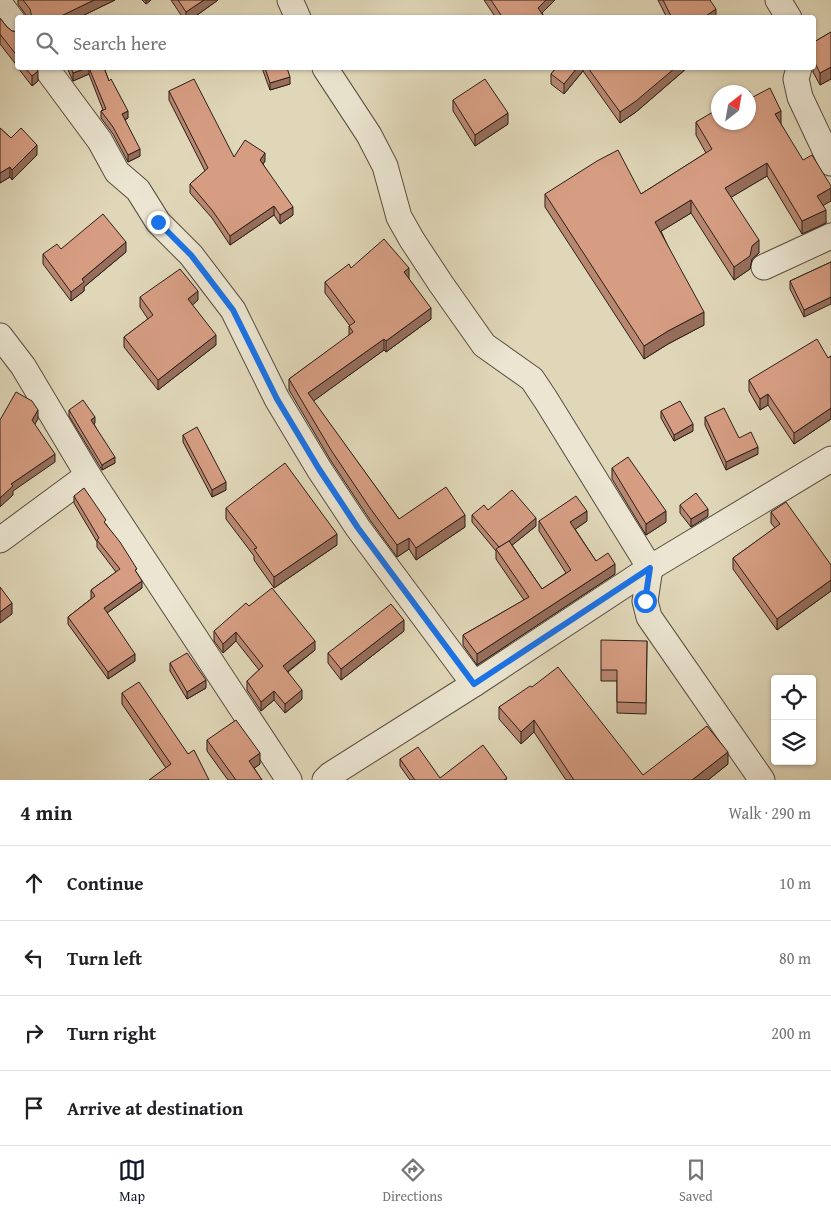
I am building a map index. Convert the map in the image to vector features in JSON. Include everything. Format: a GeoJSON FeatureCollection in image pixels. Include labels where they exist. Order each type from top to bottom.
{"type":"FeatureCollection","features":[{"type":"Feature","properties":{"kind":"street"},"geometry":{"type":"LineString","coordinates":[[290,0],[297,15]]}},
{"type":"Feature","properties":{"kind":"street"},"geometry":{"type":"LineString","coordinates":[[778,0],[787,15]]}},
{"type":"Feature","properties":{"kind":"street"},"geometry":{"type":"LineString","coordinates":[[0,4],[15,24]]}},
{"type":"Feature","properties":{"kind":"street"},"geometry":{"type":"LineString","coordinates":[[47,70],[100,141],[117,172],[138,190],[158,222],[191,255],[233,310],[277,399],[319,469],[358,528],[474,684]]}},
{"type":"Feature","properties":{"kind":"street"},"geometry":{"type":"LineString","coordinates":[[326,70],[369,135],[385,166],[399,217],[412,240],[484,345],[532,379],[561,423],[650,568],[645,601],[649,617],[762,780]]}},
{"type":"Feature","properties":{"kind":"street"},"geometry":{"type":"LineString","coordinates":[[798,70],[796,79],[800,98],[831,162]]}},
{"type":"Feature","properties":{"kind":"street"},"geometry":{"type":"LineString","coordinates":[[764,267],[831,236]]}},
{"type":"Feature","properties":{"kind":"street"},"geometry":{"type":"LineString","coordinates":[[0,336],[23,366],[88,475],[289,780]]}},
{"type":"Feature","properties":{"kind":"street"},"geometry":{"type":"LineString","coordinates":[[330,778],[650,568],[831,459]]}},
{"type":"Feature","properties":{"kind":"street"},"geometry":{"type":"LineString","coordinates":[[0,540],[88,475]]}},
{"type":"Feature","properties":{"kind":"building"},"geometry":{"type":"Polygon","coordinates":[[[23,0],[94,0],[63,15],[31,15],[30,9],[23,0]]]}},
{"type":"Feature","properties":{"kind":"building"},"geometry":{"type":"Polygon","coordinates":[[[178,0],[204,0],[186,12],[178,0]]]}},
{"type":"Feature","properties":{"kind":"building"},"geometry":{"type":"Polygon","coordinates":[[[491,0],[546,0],[538,8],[543,15],[501,15],[491,0]]]}},
{"type":"Feature","properties":{"kind":"building"},"geometry":{"type":"Polygon","coordinates":[[[663,0],[710,0],[716,9],[707,15],[670,15],[663,0]]]}},
{"type":"Feature","properties":{"kind":"building"},"geometry":{"type":"Polygon","coordinates":[[[0,18],[7,27],[15,32],[15,53],[0,34],[0,18]]]}},
{"type":"Feature","properties":{"kind":"building"},"geometry":{"type":"Polygon","coordinates":[[[831,32],[831,67],[820,73],[816,65],[816,41],[831,32]]]}},
{"type":"Feature","properties":{"kind":"building"},"geometry":{"type":"Polygon","coordinates":[[[27,70],[37,70],[38,71],[32,76],[27,70]]]}},
{"type":"Feature","properties":{"kind":"building"},"geometry":{"type":"Polygon","coordinates":[[[90,70],[105,70],[109,81],[111,79],[128,111],[122,114],[140,149],[128,155],[113,127],[101,111],[106,109],[90,70]]]}},
{"type":"Feature","properties":{"kind":"building"},"geometry":{"type":"Polygon","coordinates":[[[266,70],[288,70],[290,77],[270,83],[266,70]]]}},
{"type":"Feature","properties":{"kind":"building"},"geometry":{"type":"Polygon","coordinates":[[[554,70],[575,70],[564,84],[551,74],[554,70]]]}},
{"type":"Feature","properties":{"kind":"building"},"geometry":{"type":"Polygon","coordinates":[[[589,70],[673,70],[636,101],[620,112],[589,70]]]}},
{"type":"Feature","properties":{"kind":"building"},"geometry":{"type":"Polygon","coordinates":[[[194,79],[234,157],[245,140],[265,153],[260,160],[293,207],[280,215],[274,206],[230,236],[212,210],[190,184],[208,168],[169,91],[194,79]]]}},
{"type":"Feature","properties":{"kind":"building"},"geometry":{"type":"Polygon","coordinates":[[[485,79],[508,113],[475,135],[453,100],[485,79]]]}},
{"type":"Feature","properties":{"kind":"building"},"geometry":{"type":"Polygon","coordinates":[[[770,88],[781,111],[775,114],[803,160],[812,155],[831,186],[831,188],[817,196],[826,210],[802,221],[767,163],[725,188],[759,240],[752,246],[750,256],[734,267],[691,200],[655,222],[704,312],[644,346],[545,194],[618,150],[641,194],[712,149],[696,122],[711,113],[711,130],[756,130],[756,95],[770,88]]]}},
{"type":"Feature","properties":{"kind":"building"},"geometry":{"type":"Polygon","coordinates":[[[0,128],[11,138],[21,128],[37,145],[12,170],[10,167],[0,173],[0,128]]]}},
{"type":"Feature","properties":{"kind":"building"},"geometry":{"type":"Polygon","coordinates":[[[103,214],[126,242],[82,279],[84,282],[71,292],[43,254],[57,244],[61,249],[103,214]]]}},
{"type":"Feature","properties":{"kind":"building"},"geometry":{"type":"Polygon","coordinates":[[[384,239],[409,268],[404,272],[431,308],[386,341],[384,339],[308,393],[399,519],[446,487],[465,515],[416,548],[409,538],[397,545],[331,450],[289,379],[353,332],[349,326],[355,322],[325,282],[349,264],[351,268],[384,239]]]}},
{"type":"Feature","properties":{"kind":"building"},"geometry":{"type":"Polygon","coordinates":[[[831,262],[831,297],[804,310],[790,281],[831,262]]]}},
{"type":"Feature","properties":{"kind":"building"},"geometry":{"type":"Polygon","coordinates":[[[180,269],[198,291],[188,299],[216,335],[158,380],[124,337],[153,315],[140,297],[180,269]]]}},
{"type":"Feature","properties":{"kind":"building"},"geometry":{"type":"Polygon","coordinates":[[[817,339],[828,358],[831,356],[831,408],[794,433],[768,394],[760,399],[749,380],[817,339]]]}},
{"type":"Feature","properties":{"kind":"building"},"geometry":{"type":"Polygon","coordinates":[[[16,392],[32,401],[38,410],[32,420],[55,454],[11,484],[13,486],[0,498],[0,420],[16,392]]]}},
{"type":"Feature","properties":{"kind":"building"},"geometry":{"type":"Polygon","coordinates":[[[83,400],[95,417],[91,420],[115,457],[102,465],[69,410],[83,400]]]}},
{"type":"Feature","properties":{"kind":"building"},"geometry":{"type":"Polygon","coordinates":[[[680,401],[693,424],[674,435],[661,411],[680,401]]]}},
{"type":"Feature","properties":{"kind":"building"},"geometry":{"type":"Polygon","coordinates":[[[724,408],[739,438],[751,432],[758,447],[726,462],[705,417],[724,408]]]}},
{"type":"Feature","properties":{"kind":"building"},"geometry":{"type":"Polygon","coordinates":[[[197,427],[226,482],[212,490],[183,435],[197,427]]]}},
{"type":"Feature","properties":{"kind":"building"},"geometry":{"type":"Polygon","coordinates":[[[628,457],[666,511],[646,524],[612,468],[628,457]]]}},
{"type":"Feature","properties":{"kind":"building"},"geometry":{"type":"Polygon","coordinates":[[[285,463],[337,534],[274,577],[254,549],[257,548],[226,508],[285,463]]]}},
{"type":"Feature","properties":{"kind":"building"},"geometry":{"type":"Polygon","coordinates":[[[84,488],[106,520],[104,522],[120,542],[137,569],[135,570],[142,581],[104,608],[135,654],[108,672],[68,617],[95,596],[91,590],[120,569],[97,540],[99,538],[74,496],[84,488]]]}},
{"type":"Feature","properties":{"kind":"building"},"geometry":{"type":"Polygon","coordinates":[[[512,490],[536,518],[499,547],[472,515],[484,505],[488,510],[512,490]]]}},
{"type":"Feature","properties":{"kind":"building"},"geometry":{"type":"Polygon","coordinates":[[[696,493],[708,509],[691,519],[680,505],[696,493]]]}},
{"type":"Feature","properties":{"kind":"building"},"geometry":{"type":"Polygon","coordinates":[[[576,496],[587,511],[570,522],[596,561],[608,553],[615,564],[477,654],[463,635],[529,597],[496,549],[509,541],[542,589],[571,570],[539,521],[576,496]]]}},
{"type":"Feature","properties":{"kind":"building"},"geometry":{"type":"Polygon","coordinates":[[[786,502],[831,565],[831,580],[777,619],[733,558],[780,524],[771,512],[786,502]]]}},
{"type":"Feature","properties":{"kind":"building"},"geometry":{"type":"Polygon","coordinates":[[[0,587],[12,603],[0,612],[0,587]]]}},
{"type":"Feature","properties":{"kind":"building"},"geometry":{"type":"Polygon","coordinates":[[[272,588],[315,641],[283,666],[302,690],[285,704],[274,691],[261,702],[247,681],[263,666],[236,632],[223,644],[214,631],[246,603],[249,606],[272,588]]]}},
{"type":"Feature","properties":{"kind":"building"},"geometry":{"type":"Polygon","coordinates":[[[391,604],[404,620],[341,669],[328,653],[391,604]]]}},
{"type":"Feature","properties":{"kind":"building"},"geometry":{"type":"Polygon","coordinates":[[[601,640],[647,641],[646,703],[617,702],[617,670],[601,670],[601,640]]]}},
{"type":"Feature","properties":{"kind":"building"},"geometry":{"type":"Polygon","coordinates":[[[187,653],[206,680],[187,692],[170,663],[187,653]]]}},
{"type":"Feature","properties":{"kind":"building"},"geometry":{"type":"Polygon","coordinates":[[[558,667],[643,775],[707,726],[728,752],[692,780],[574,780],[534,720],[521,732],[499,707],[530,686],[532,687],[558,667]]]}},
{"type":"Feature","properties":{"kind":"building"},"geometry":{"type":"Polygon","coordinates":[[[139,682],[188,754],[194,750],[209,780],[149,780],[171,764],[122,693],[139,682]]]}},
{"type":"Feature","properties":{"kind":"building"},"geometry":{"type":"Polygon","coordinates":[[[236,720],[260,753],[249,761],[262,780],[236,780],[207,740],[236,720]]]}},
{"type":"Feature","properties":{"kind":"building"},"geometry":{"type":"Polygon","coordinates":[[[483,745],[507,778],[504,780],[415,780],[400,759],[418,747],[440,778],[483,745]]]}},
{"type":"Feature","properties":{"kind":"route"},"geometry":{"type":"LineString","coordinates":[[158,222],[191,255],[233,310],[277,399],[319,469],[358,528],[474,684],[650,568],[645,601]]}}]}
